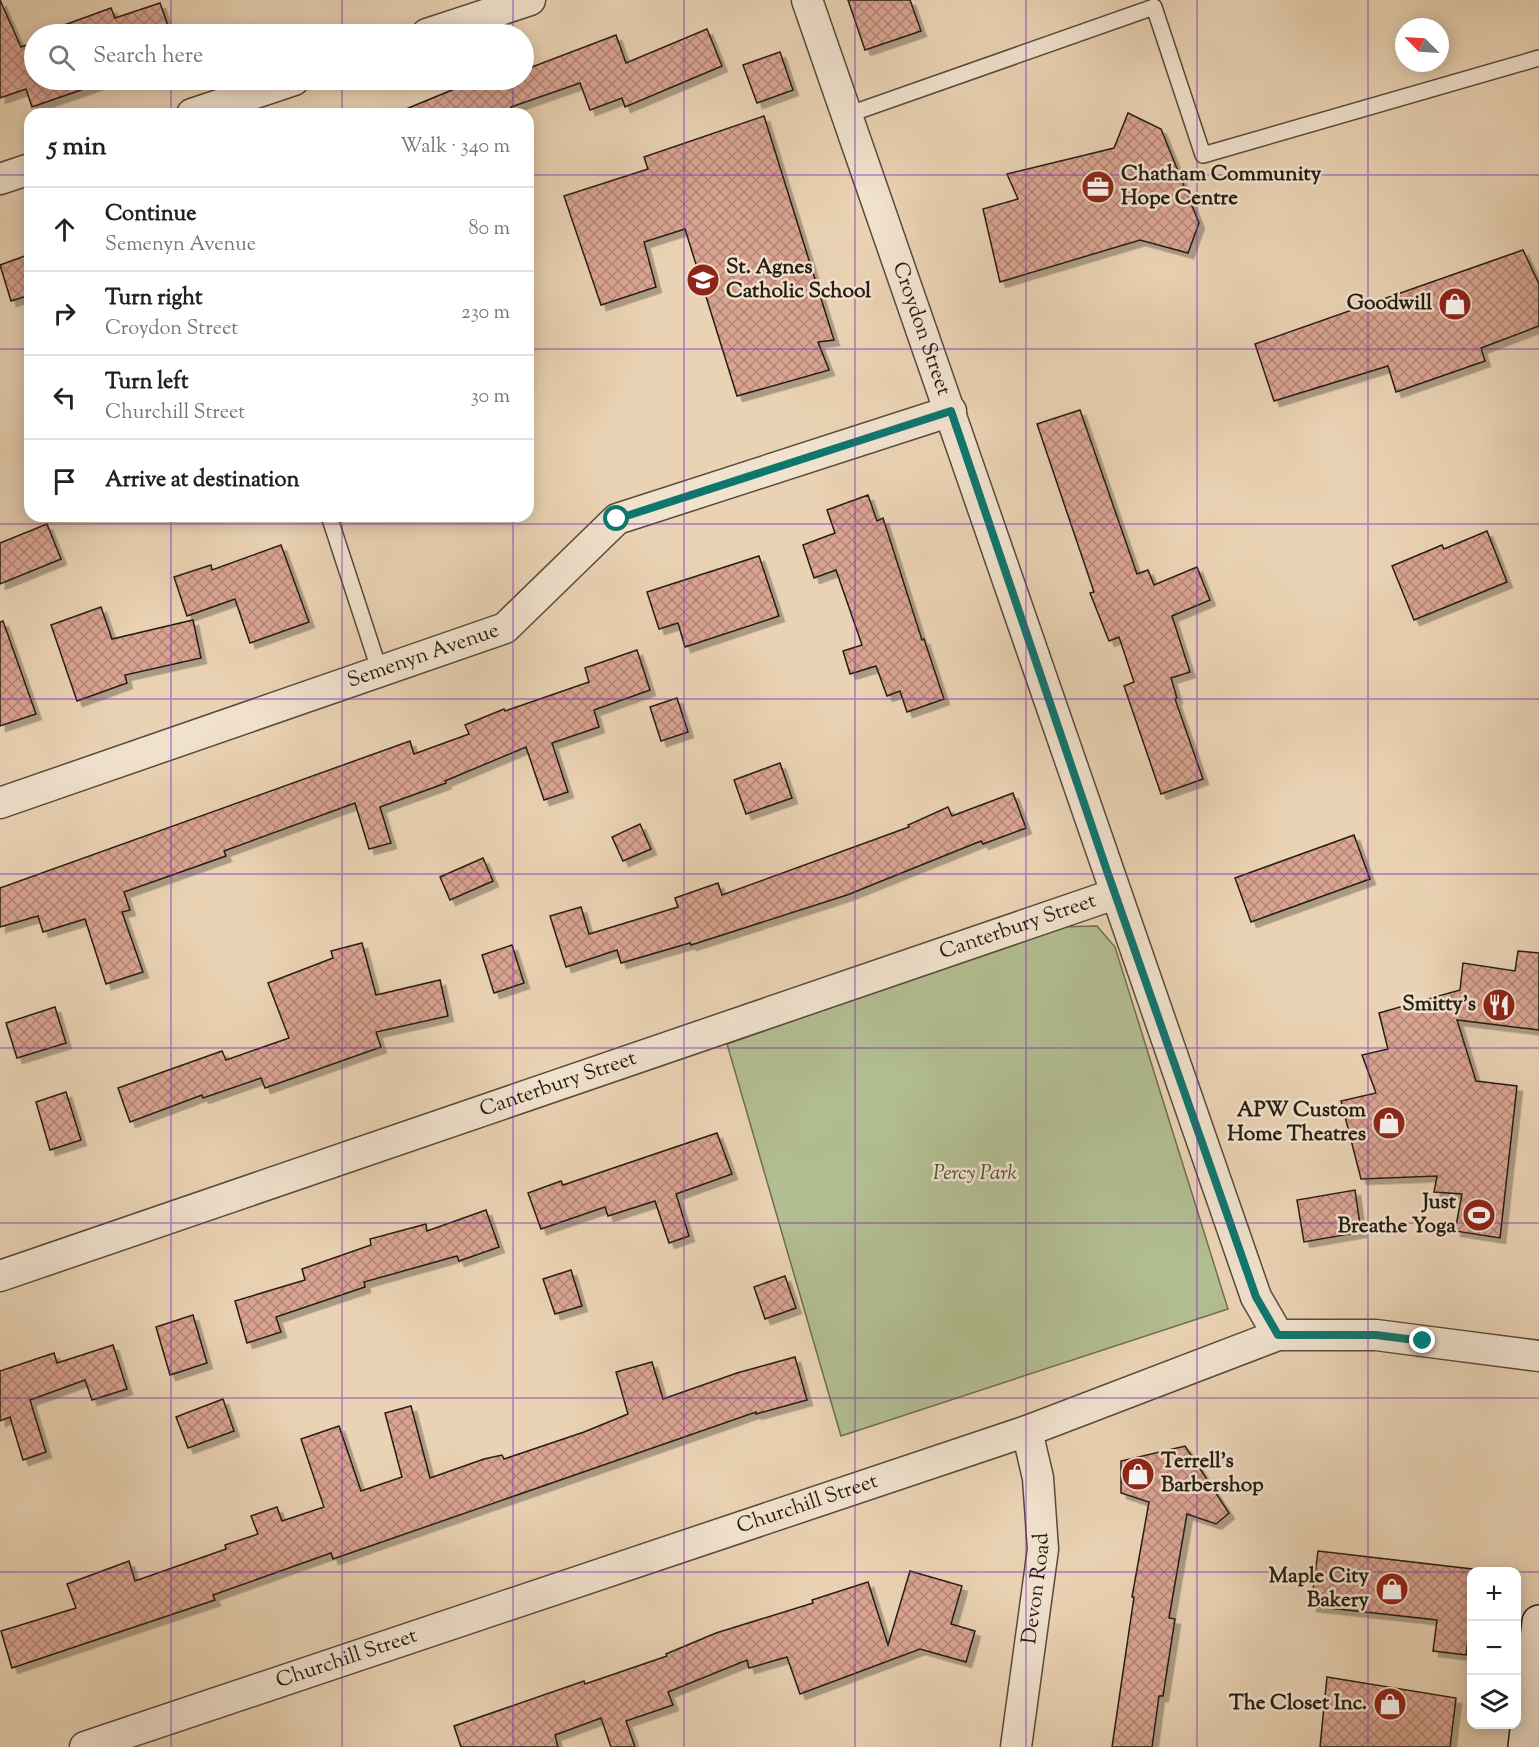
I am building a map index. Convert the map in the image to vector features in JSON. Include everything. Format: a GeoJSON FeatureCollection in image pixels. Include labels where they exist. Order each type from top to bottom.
{"type":"FeatureCollection","features":[{"type":"Feature","properties":{"kind":"main road"},"geometry":{"type":"LineString","coordinates":[[1525,1747],[1539,1622]]}},
{"type":"Feature","properties":{"kind":"street"},"geometry":{"type":"LineString","coordinates":[[457,24],[530,0]]}},
{"type":"Feature","properties":{"kind":"street","name":"Croydon Street"},"geometry":{"type":"LineString","coordinates":[[807,0],[1256,1297],[1278,1335]]}},
{"type":"Feature","properties":{"kind":"street"},"geometry":{"type":"LineString","coordinates":[[210,108],[264,90]]}},
{"type":"Feature","properties":{"kind":"street"},"geometry":{"type":"LineString","coordinates":[[0,179],[24,171]]}},
{"type":"Feature","properties":{"kind":"street","name":"Semenyn Avenue"},"geometry":{"type":"LineString","coordinates":[[0,803],[505,628],[617,519],[951,411]]}},
{"type":"Feature","properties":{"kind":"street","name":"Canterbury Street"},"geometry":{"type":"LineString","coordinates":[[0,1276],[1115,894]]}},
{"type":"Feature","properties":{"kind":"street","name":"Churchill Street"},"geometry":{"type":"LineString","coordinates":[[85,1747],[1027,1431],[1278,1335],[1376,1335],[1539,1356]]}},
{"type":"Feature","properties":{"kind":"street","name":"Devon Road"},"geometry":{"type":"LineString","coordinates":[[1016,1747],[1043,1550],[1038,1478],[1027,1431]]}},
{"type":"Feature","properties":{"kind":"lane"},"geometry":{"type":"LineString","coordinates":[[847,115],[1154,7],[1203,155],[1539,58]]}},
{"type":"Feature","properties":{"kind":"lane"},"geometry":{"type":"LineString","coordinates":[[331,522],[380,672]]}},
{"type":"Feature","properties":{"kind":"green space","name":"Percy Park"},"geometry":{"type":"Polygon","coordinates":[[[1097,926],[1115,947],[1228,1309],[841,1436],[727,1044],[1056,927],[1097,926]]]}},
{"type":"Feature","properties":{"kind":"building"},"geometry":{"type":"Polygon","coordinates":[[[0,0],[21,47],[24,46],[24,90],[0,98],[0,0]]]}},
{"type":"Feature","properties":{"kind":"building"},"geometry":{"type":"Polygon","coordinates":[[[848,0],[910,0],[921,31],[865,50],[848,0]]]}},
{"type":"Feature","properties":{"kind":"building"},"geometry":{"type":"Polygon","coordinates":[[[160,3],[167,24],[67,24],[111,8],[115,18],[160,3]]]}},
{"type":"Feature","properties":{"kind":"building"},"geometry":{"type":"Polygon","coordinates":[[[707,29],[722,66],[625,107],[622,98],[590,110],[580,83],[511,108],[408,108],[452,90],[534,90],[534,66],[616,35],[626,63],[707,29]]]}},
{"type":"Feature","properties":{"kind":"building"},"geometry":{"type":"Polygon","coordinates":[[[780,52],[793,90],[757,103],[743,65],[780,52]]]}},
{"type":"Feature","properties":{"kind":"building"},"geometry":{"type":"Polygon","coordinates":[[[26,90],[81,90],[32,107],[26,90]]]}},
{"type":"Feature","properties":{"kind":"building","name":"Chatham Community Hope Centre"},"geometry":{"type":"Polygon","coordinates":[[[1128,113],[1161,129],[1199,223],[1188,253],[1140,240],[1000,282],[983,209],[1018,199],[1007,174],[1114,148],[1128,113]]]}},
{"type":"Feature","properties":{"kind":"building"},"geometry":{"type":"Polygon","coordinates":[[[764,116],[834,340],[818,342],[829,370],[737,396],[685,229],[644,242],[656,287],[601,305],[564,196],[648,169],[644,157],[764,116]]]}},
{"type":"Feature","properties":{"kind":"building","name":"Goodwill"},"geometry":{"type":"Polygon","coordinates":[[[1523,250],[1539,284],[1539,326],[1481,348],[1485,361],[1396,392],[1388,366],[1274,401],[1255,344],[1523,250]]]}},
{"type":"Feature","properties":{"kind":"building"},"geometry":{"type":"Polygon","coordinates":[[[24,256],[24,297],[11,301],[0,265],[24,256]]]}},
{"type":"Feature","properties":{"kind":"building"},"geometry":{"type":"Polygon","coordinates":[[[1080,410],[1137,574],[1148,570],[1154,585],[1197,567],[1210,600],[1172,616],[1190,672],[1171,678],[1177,698],[1175,699],[1203,779],[1161,794],[1124,686],[1134,682],[1119,637],[1109,641],[1090,593],[1094,592],[1037,424],[1080,410]]]}},
{"type":"Feature","properties":{"kind":"building"},"geometry":{"type":"Polygon","coordinates":[[[868,495],[877,521],[883,518],[922,640],[924,639],[944,699],[907,712],[900,691],[887,696],[876,666],[850,674],[843,651],[862,645],[836,570],[814,578],[803,545],[835,533],[827,510],[868,495]]]}},
{"type":"Feature","properties":{"kind":"building"},"geometry":{"type":"Polygon","coordinates":[[[47,524],[61,559],[0,584],[0,543],[47,524]]]}},
{"type":"Feature","properties":{"kind":"building"},"geometry":{"type":"Polygon","coordinates":[[[1487,531],[1507,582],[1414,620],[1392,566],[1442,545],[1444,549],[1487,531]]]}},
{"type":"Feature","properties":{"kind":"building"},"geometry":{"type":"Polygon","coordinates":[[[281,545],[309,622],[250,643],[235,599],[187,616],[174,577],[211,565],[212,570],[281,545]]]}},
{"type":"Feature","properties":{"kind":"building"},"geometry":{"type":"Polygon","coordinates":[[[759,556],[779,616],[685,647],[678,623],[659,629],[647,592],[759,556]]]}},
{"type":"Feature","properties":{"kind":"building"},"geometry":{"type":"Polygon","coordinates":[[[101,607],[112,639],[193,620],[201,658],[125,675],[127,683],[77,701],[51,625],[101,607]]]}},
{"type":"Feature","properties":{"kind":"building"},"geometry":{"type":"Polygon","coordinates":[[[3,621],[36,714],[0,726],[0,622],[3,621]]]}},
{"type":"Feature","properties":{"kind":"building"},"geometry":{"type":"Polygon","coordinates":[[[637,650],[650,690],[594,710],[599,727],[552,743],[568,792],[544,800],[526,747],[445,781],[446,783],[380,807],[391,843],[369,849],[355,803],[224,851],[226,856],[124,892],[130,910],[122,912],[143,972],[106,984],[85,919],[43,932],[38,916],[0,927],[0,888],[410,741],[414,754],[469,734],[465,725],[504,709],[505,711],[589,682],[585,668],[637,650]]]}},
{"type":"Feature","properties":{"kind":"building"},"geometry":{"type":"Polygon","coordinates":[[[677,698],[688,732],[661,741],[650,707],[677,698]]]}},
{"type":"Feature","properties":{"kind":"building"},"geometry":{"type":"Polygon","coordinates":[[[780,763],[792,798],[746,814],[734,780],[780,763]]]}},
{"type":"Feature","properties":{"kind":"building"},"geometry":{"type":"Polygon","coordinates":[[[1013,793],[1026,828],[983,844],[981,841],[847,895],[691,945],[690,943],[621,963],[617,950],[566,967],[550,916],[581,907],[589,934],[678,907],[675,898],[718,883],[722,895],[909,827],[908,825],[948,807],[952,816],[1013,793]]]}},
{"type":"Feature","properties":{"kind":"building"},"geometry":{"type":"Polygon","coordinates":[[[640,824],[651,849],[623,861],[612,837],[640,824]]]}},
{"type":"Feature","properties":{"kind":"building"},"geometry":{"type":"Polygon","coordinates":[[[1354,835],[1370,879],[1251,922],[1235,878],[1354,835]]]}},
{"type":"Feature","properties":{"kind":"building"},"geometry":{"type":"Polygon","coordinates":[[[483,858],[493,881],[450,900],[440,877],[483,858]]]}},
{"type":"Feature","properties":{"kind":"building"},"geometry":{"type":"Polygon","coordinates":[[[362,943],[376,995],[440,980],[448,1016],[376,1032],[381,1047],[265,1088],[261,1078],[203,1098],[202,1095],[130,1122],[118,1088],[222,1051],[226,1060],[289,1038],[268,983],[333,958],[331,951],[362,943]]]}},
{"type":"Feature","properties":{"kind":"building"},"geometry":{"type":"Polygon","coordinates":[[[512,945],[524,983],[494,993],[482,955],[512,945]]]}},
{"type":"Feature","properties":{"kind":"building"},"geometry":{"type":"Polygon","coordinates":[[[1518,951],[1539,953],[1539,1030],[1457,1020],[1476,1081],[1517,1086],[1500,1238],[1455,1231],[1462,1194],[1434,1192],[1437,1176],[1361,1179],[1341,1101],[1376,1093],[1362,1055],[1388,1049],[1379,1013],[1460,990],[1463,963],[1515,971],[1518,951]]]}},
{"type":"Feature","properties":{"kind":"building"},"geometry":{"type":"Polygon","coordinates":[[[55,1007],[66,1043],[17,1058],[6,1023],[55,1007]]]}},
{"type":"Feature","properties":{"kind":"building"},"geometry":{"type":"Polygon","coordinates":[[[66,1092],[81,1140],[50,1150],[36,1102],[66,1092]]]}},
{"type":"Feature","properties":{"kind":"building"},"geometry":{"type":"Polygon","coordinates":[[[717,1133],[732,1174],[676,1194],[689,1236],[669,1243],[655,1201],[608,1216],[605,1207],[541,1229],[528,1193],[561,1181],[563,1185],[717,1133]]]}},
{"type":"Feature","properties":{"kind":"building"},"geometry":{"type":"Polygon","coordinates":[[[1355,1190],[1361,1232],[1304,1242],[1297,1200],[1355,1190]]]}},
{"type":"Feature","properties":{"kind":"building"},"geometry":{"type":"Polygon","coordinates":[[[486,1210],[499,1247],[459,1261],[457,1256],[364,1282],[365,1287],[276,1317],[281,1332],[247,1343],[235,1301],[305,1280],[302,1269],[371,1245],[370,1239],[426,1224],[427,1231],[486,1210]]]}},
{"type":"Feature","properties":{"kind":"building"},"geometry":{"type":"Polygon","coordinates":[[[571,1270],[582,1306],[555,1314],[543,1279],[571,1270]]]}},
{"type":"Feature","properties":{"kind":"building"},"geometry":{"type":"Polygon","coordinates":[[[785,1276],[796,1308],[765,1319],[754,1287],[785,1276]]]}},
{"type":"Feature","properties":{"kind":"building"},"geometry":{"type":"Polygon","coordinates":[[[193,1315],[207,1363],[170,1375],[156,1327],[193,1315]]]}},
{"type":"Feature","properties":{"kind":"building"},"geometry":{"type":"Polygon","coordinates":[[[113,1345],[127,1389],[92,1400],[85,1380],[30,1400],[46,1452],[23,1460],[10,1417],[0,1421],[0,1371],[54,1353],[57,1363],[113,1345]]]}},
{"type":"Feature","properties":{"kind":"building"},"geometry":{"type":"Polygon","coordinates":[[[795,1357],[807,1400],[756,1414],[756,1412],[333,1559],[331,1553],[213,1595],[215,1600],[12,1668],[1,1631],[76,1608],[67,1584],[129,1561],[135,1581],[226,1549],[225,1545],[258,1534],[251,1516],[277,1507],[282,1521],[324,1507],[301,1439],[339,1426],[361,1491],[402,1477],[385,1413],[411,1406],[430,1478],[484,1459],[502,1455],[504,1459],[584,1432],[628,1414],[616,1372],[652,1362],[663,1399],[737,1373],[795,1357]]]}},
{"type":"Feature","properties":{"kind":"building"},"geometry":{"type":"Polygon","coordinates":[[[223,1399],[234,1431],[188,1448],[176,1417],[223,1399]]]}},
{"type":"Feature","properties":{"kind":"building"},"geometry":{"type":"Polygon","coordinates":[[[1185,1446],[1229,1513],[1216,1524],[1187,1514],[1169,1618],[1175,1619],[1163,1696],[1159,1696],[1152,1747],[1112,1747],[1134,1597],[1132,1597],[1149,1502],[1121,1493],[1121,1461],[1185,1446]]]}},
{"type":"Feature","properties":{"kind":"building","name":"Maple City Bakery"},"geometry":{"type":"Polygon","coordinates":[[[1318,1551],[1467,1568],[1466,1655],[1433,1651],[1437,1620],[1311,1606],[1318,1551]]]}},
{"type":"Feature","properties":{"kind":"building"},"geometry":{"type":"Polygon","coordinates":[[[910,1571],[962,1586],[951,1624],[975,1631],[966,1662],[920,1649],[800,1694],[787,1657],[749,1668],[747,1660],[668,1692],[673,1705],[626,1721],[635,1747],[611,1747],[601,1718],[555,1735],[558,1747],[461,1747],[454,1726],[584,1681],[585,1684],[667,1656],[666,1654],[716,1633],[813,1603],[812,1600],[868,1582],[888,1645],[910,1571]]]}},
{"type":"Feature","properties":{"kind":"building"},"geometry":{"type":"Polygon","coordinates":[[[1327,1677],[1456,1698],[1450,1747],[1320,1747],[1327,1677]]]}},
{"type":"Feature","properties":{"kind":"place","name":"Chatham Community Hope Centre"},"geometry":{"type":"Point","coordinates":[1098,187]}},
{"type":"Feature","properties":{"kind":"place","name":"St. Agnes Catholic School"},"geometry":{"type":"Point","coordinates":[703,280]}},
{"type":"Feature","properties":{"kind":"place","name":"Goodwill"},"geometry":{"type":"Point","coordinates":[1455,304]}},
{"type":"Feature","properties":{"kind":"place","name":"Smitty's"},"geometry":{"type":"Point","coordinates":[1499,1005]}},
{"type":"Feature","properties":{"kind":"place","name":"APW Custom Home Theatres"},"geometry":{"type":"Point","coordinates":[1389,1123]}},
{"type":"Feature","properties":{"kind":"place","name":"Just Breathe Yoga"},"geometry":{"type":"Point","coordinates":[1479,1215]}},
{"type":"Feature","properties":{"kind":"place","name":"Terrell's Barbershop"},"geometry":{"type":"Point","coordinates":[1138,1474]}},
{"type":"Feature","properties":{"kind":"place","name":"Maple City Bakery"},"geometry":{"type":"Point","coordinates":[1392,1589]}},
{"type":"Feature","properties":{"kind":"place","name":"The Closet Inc."},"geometry":{"type":"Point","coordinates":[1390,1704]}},
{"type":"Feature","properties":{"kind":"route"},"geometry":{"type":"LineString","coordinates":[[617,519],[951,411],[1107,871],[1256,1297],[1278,1335],[1376,1335],[1423,1341]]}}]}
